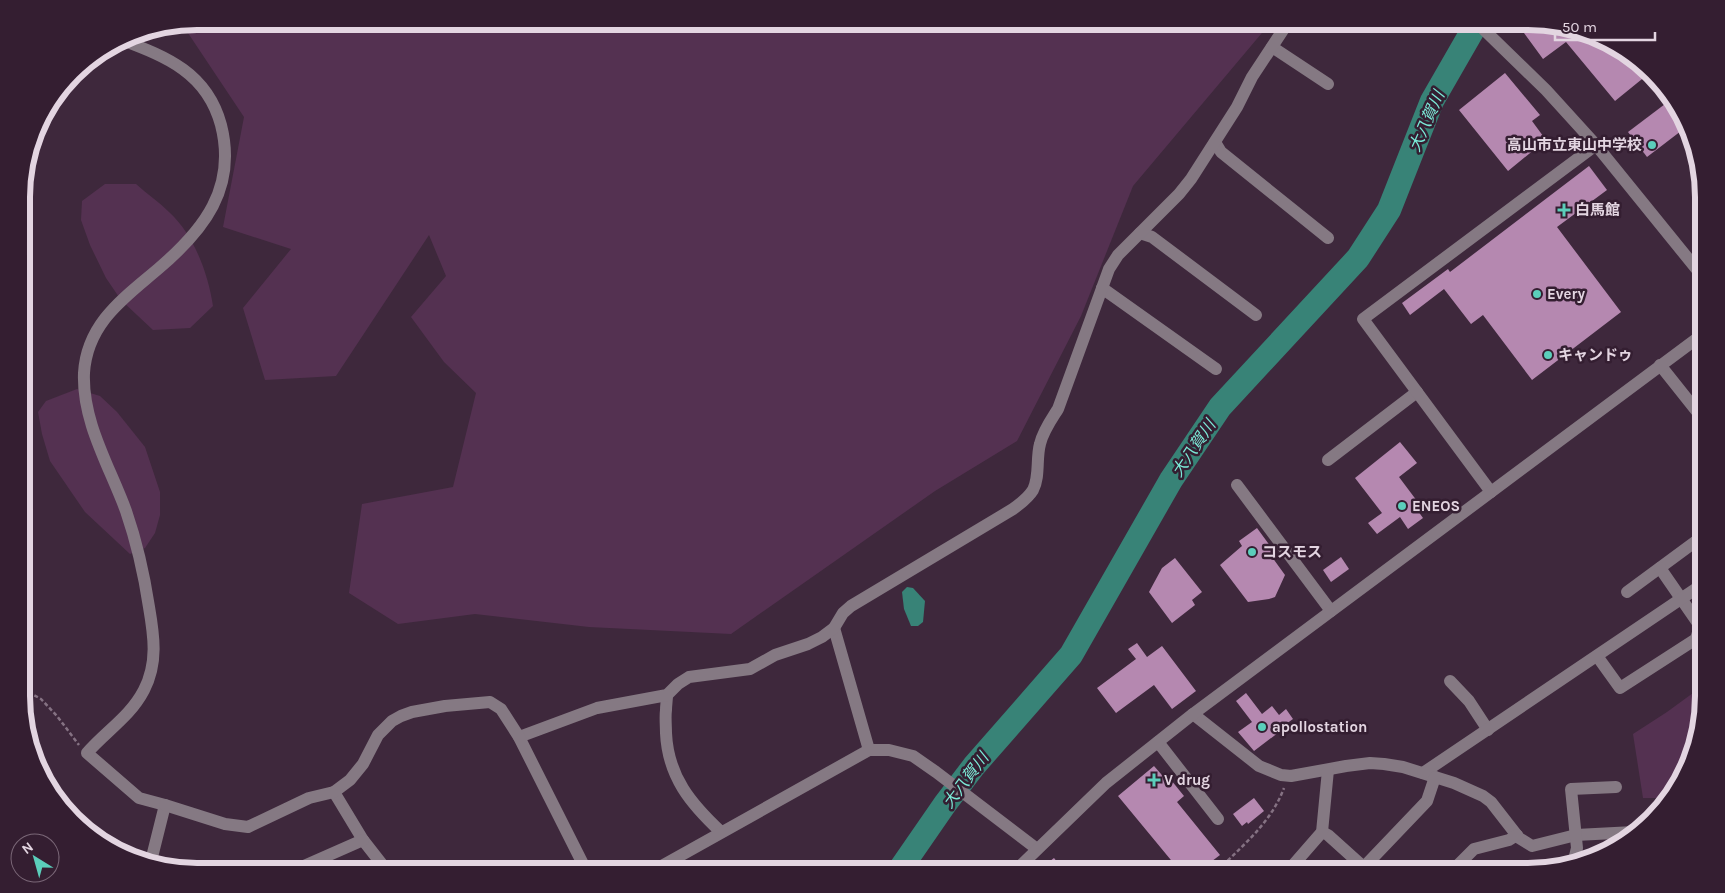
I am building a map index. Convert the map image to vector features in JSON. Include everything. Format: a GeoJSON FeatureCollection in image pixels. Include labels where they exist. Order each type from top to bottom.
{"type":"FeatureCollection","features":[{"type":"Feature","properties":{"kind":"street"},"geometry":{"type":"LineString","coordinates":[[519,736],[597,708],[667,695],[678,684],[689,677],[750,669],[775,655],[808,644],[834,628],[843,613],[851,606],[1013,509],[1027,498],[1033,489],[1036,479],[1040,444],[1046,428],[1058,409],[1109,269],[1118,255],[1179,194],[1215,142],[1237,107],[1252,77],[1283,30]]}},
{"type":"Feature","properties":{"kind":"street"},"geometry":{"type":"LineString","coordinates":[[1484,30],[1546,90],[1596,145],[1695,268]]}},
{"type":"Feature","properties":{"kind":"street"},"geometry":{"type":"LineString","coordinates":[[131,44],[167,58],[193,77],[215,108],[223,134],[225,158],[222,184],[215,201],[197,230],[177,252],[130,292],[100,324],[89,346],[84,384],[88,412],[134,532],[154,632],[154,662],[150,677],[136,705],[99,739],[87,753],[139,798],[225,824],[248,827],[308,798],[334,792],[359,771],[378,735],[392,722],[412,712],[445,706],[490,702],[501,709],[519,736],[582,863]]}},
{"type":"Feature","properties":{"kind":"street"},"geometry":{"type":"LineString","coordinates":[[1272,47],[1328,84]]}},
{"type":"Feature","properties":{"kind":"street"},"geometry":{"type":"LineString","coordinates":[[1215,142],[1221,152],[1328,238]]}},
{"type":"Feature","properties":{"kind":"street"},"geometry":{"type":"LineString","coordinates":[[1491,492],[1363,319],[1596,145]]}},
{"type":"Feature","properties":{"kind":"street"},"geometry":{"type":"LineString","coordinates":[[1140,233],[1152,238],[1256,315]]}},
{"type":"Feature","properties":{"kind":"street"},"geometry":{"type":"LineString","coordinates":[[1102,288],[1216,369]]}},
{"type":"Feature","properties":{"kind":"street"},"geometry":{"type":"LineString","coordinates":[[1023,863],[1071,814],[1106,783],[1193,714],[1695,340]]}},
{"type":"Feature","properties":{"kind":"street"},"geometry":{"type":"LineString","coordinates":[[1660,365],[1695,409]]}},
{"type":"Feature","properties":{"kind":"street"},"geometry":{"type":"LineString","coordinates":[[1328,460],[1417,392]]}},
{"type":"Feature","properties":{"kind":"street"},"geometry":{"type":"LineString","coordinates":[[1236,485],[1331,611]]}},
{"type":"Feature","properties":{"kind":"street"},"geometry":{"type":"LineString","coordinates":[[1627,592],[1695,542]]}},
{"type":"Feature","properties":{"kind":"street"},"geometry":{"type":"LineString","coordinates":[[1660,568],[1695,619]]}},
{"type":"Feature","properties":{"kind":"street"},"geometry":{"type":"LineString","coordinates":[[1371,863],[1427,801],[1429,775],[1488,730],[1695,590]]}},
{"type":"Feature","properties":{"kind":"street"},"geometry":{"type":"LineString","coordinates":[[834,628],[869,750]]}},
{"type":"Feature","properties":{"kind":"street"},"geometry":{"type":"LineString","coordinates":[[1597,656],[1620,688],[1695,640]]}},
{"type":"Feature","properties":{"kind":"street"},"geometry":{"type":"LineString","coordinates":[[1450,681],[1469,701],[1488,730]]}},
{"type":"Feature","properties":{"kind":"street"},"geometry":{"type":"LineString","coordinates":[[667,695],[666,736],[678,783],[694,804],[721,832]]}},
{"type":"Feature","properties":{"kind":"street"},"geometry":{"type":"LineString","coordinates":[[1193,714],[1267,771],[1288,776],[1370,763],[1384,764],[1403,767],[1473,791],[1491,802],[1518,835],[1532,846],[1576,835],[1624,833]]}},
{"type":"Feature","properties":{"kind":"street"},"geometry":{"type":"LineString","coordinates":[[1158,742],[1218,819]]}},
{"type":"Feature","properties":{"kind":"street"},"geometry":{"type":"LineString","coordinates":[[667,863],[869,750],[889,750],[913,756],[1037,850]]}},
{"type":"Feature","properties":{"kind":"street"},"geometry":{"type":"LineString","coordinates":[[1296,863],[1322,832],[1328,770]]}},
{"type":"Feature","properties":{"kind":"street"},"geometry":{"type":"LineString","coordinates":[[1575,856],[1577,848],[1571,789],[1616,787]]}},
{"type":"Feature","properties":{"kind":"street"},"geometry":{"type":"LineString","coordinates":[[334,792],[363,840],[381,863]]}},
{"type":"Feature","properties":{"kind":"street"},"geometry":{"type":"LineString","coordinates":[[152,857],[164,806]]}},
{"type":"Feature","properties":{"kind":"street"},"geometry":{"type":"LineString","coordinates":[[1322,832],[1328,835],[1359,863]]}},
{"type":"Feature","properties":{"kind":"street"},"geometry":{"type":"LineString","coordinates":[[1460,863],[1474,849],[1503,842],[1518,835]]}},
{"type":"Feature","properties":{"kind":"street"},"geometry":{"type":"LineString","coordinates":[[311,863],[363,840]]}},
{"type":"Feature","properties":{"kind":"path"},"geometry":{"type":"LineString","coordinates":[[30,693],[41,699],[75,742],[87,753]]}},
{"type":"Feature","properties":{"kind":"path"},"geometry":{"type":"LineString","coordinates":[[1225,863],[1267,820],[1283,791],[1288,776]]}},
{"type":"Feature","properties":{"kind":"shaded area"},"geometry":{"type":"Polygon","coordinates":[[[186,30],[1264,30],[1133,186],[1081,316],[1017,441],[935,491],[731,634],[589,627],[475,614],[398,624],[349,593],[362,504],[453,487],[476,393],[444,362],[411,317],[446,276],[429,235],[336,376],[265,380],[243,308],[291,249],[223,227],[244,117],[186,30]]]}},
{"type":"Feature","properties":{"kind":"shaded area"},"geometry":{"type":"Polygon","coordinates":[[[105,184],[136,184],[178,221],[193,243],[208,281],[213,306],[190,328],[153,330],[121,300],[106,278],[90,245],[81,220],[82,201],[105,184]]]}},
{"type":"Feature","properties":{"kind":"shaded area"},"geometry":{"type":"Polygon","coordinates":[[[77,389],[100,396],[117,412],[145,447],[160,492],[160,515],[155,533],[145,548],[130,554],[85,512],[50,461],[38,412],[46,401],[77,389]]]}},
{"type":"Feature","properties":{"kind":"shaded area"},"geometry":{"type":"Polygon","coordinates":[[[907,587],[913,588],[925,601],[923,622],[918,626],[911,626],[904,609],[902,592],[907,587]]]}},
{"type":"Feature","properties":{"kind":"shaded area"},"geometry":{"type":"Polygon","coordinates":[[[1695,692],[1692,729],[1678,770],[1660,798],[1643,798],[1633,734],[1695,692]]]}},
{"type":"Feature","properties":{"kind":"building"},"geometry":{"type":"Polygon","coordinates":[[[1528,30],[1550,31],[1582,39],[1602,47],[1621,58],[1644,77],[1615,101],[1566,42],[1543,59],[1524,33],[1528,30]]]}},
{"type":"Feature","properties":{"kind":"building"},"geometry":{"type":"Polygon","coordinates":[[[1505,73],[1540,115],[1532,121],[1546,140],[1508,171],[1459,110],[1505,73]]]}},
{"type":"Feature","properties":{"kind":"building"},"geometry":{"type":"Polygon","coordinates":[[[1666,103],[1681,131],[1647,157],[1628,132],[1666,103]]]}},
{"type":"Feature","properties":{"kind":"building"},"geometry":{"type":"Polygon","coordinates":[[[1589,166],[1607,190],[1557,227],[1621,312],[1532,380],[1483,315],[1471,324],[1444,289],[1410,315],[1402,303],[1448,269],[1450,272],[1589,166]]]}},
{"type":"Feature","properties":{"kind":"building"},"geometry":{"type":"Polygon","coordinates":[[[1400,442],[1417,463],[1399,477],[1417,501],[1413,504],[1423,518],[1408,529],[1400,517],[1377,534],[1368,523],[1382,513],[1355,478],[1400,442]]]}},
{"type":"Feature","properties":{"kind":"building"},"geometry":{"type":"Polygon","coordinates":[[[1257,528],[1276,554],[1272,557],[1285,575],[1275,597],[1248,602],[1220,565],[1242,546],[1239,541],[1257,528]]]}},
{"type":"Feature","properties":{"kind":"building"},"geometry":{"type":"Polygon","coordinates":[[[1341,557],[1349,569],[1331,582],[1323,570],[1341,557]]]}},
{"type":"Feature","properties":{"kind":"building"},"geometry":{"type":"Polygon","coordinates":[[[1175,558],[1202,592],[1192,600],[1195,605],[1172,623],[1149,592],[1162,568],[1175,558]]]}},
{"type":"Feature","properties":{"kind":"building"},"geometry":{"type":"Polygon","coordinates":[[[1137,643],[1147,657],[1162,646],[1196,691],[1172,709],[1154,685],[1116,713],[1097,688],[1136,659],[1128,649],[1137,643]]]}},
{"type":"Feature","properties":{"kind":"building"},"geometry":{"type":"Polygon","coordinates":[[[1246,693],[1262,714],[1272,706],[1279,715],[1286,709],[1293,719],[1286,724],[1287,726],[1254,751],[1238,732],[1252,722],[1236,701],[1246,693]]]}},
{"type":"Feature","properties":{"kind":"building"},"geometry":{"type":"Polygon","coordinates":[[[1154,766],[1168,782],[1171,780],[1184,796],[1177,802],[1220,855],[1210,863],[1173,863],[1118,796],[1154,766]]]}},
{"type":"Feature","properties":{"kind":"building"},"geometry":{"type":"Polygon","coordinates":[[[1254,798],[1264,811],[1248,824],[1247,822],[1242,826],[1233,814],[1254,798]]]}},
{"type":"Feature","properties":{"kind":"building"},"geometry":{"type":"Polygon","coordinates":[[[1054,858],[1058,863],[1048,863],[1054,858]]]}},
{"type":"Feature","properties":{"kind":"waterway","name":"大八賀川"},"geometry":{"type":"LineString","coordinates":[[904,863],[974,766],[1071,655],[1171,480],[1220,407],[1358,258],[1389,210],[1432,101],[1473,30]]}},
{"type":"Feature","properties":{"kind":"place","name":"高山市立東山中学校"},"geometry":{"type":"Point","coordinates":[1652,145]}},
{"type":"Feature","properties":{"kind":"place","name":"白馬館"},"geometry":{"type":"Point","coordinates":[1564,210]}},
{"type":"Feature","properties":{"kind":"place","name":"Every"},"geometry":{"type":"Point","coordinates":[1537,294]}},
{"type":"Feature","properties":{"kind":"place","name":"キャンドゥ"},"geometry":{"type":"Point","coordinates":[1548,355]}},
{"type":"Feature","properties":{"kind":"place","name":"ENEOS"},"geometry":{"type":"Point","coordinates":[1402,506]}},
{"type":"Feature","properties":{"kind":"place","name":"コスモス"},"geometry":{"type":"Point","coordinates":[1252,552]}},
{"type":"Feature","properties":{"kind":"place","name":"apollostation"},"geometry":{"type":"Point","coordinates":[1262,727]}},
{"type":"Feature","properties":{"kind":"place","name":"V drug"},"geometry":{"type":"Point","coordinates":[1154,780]}}]}
